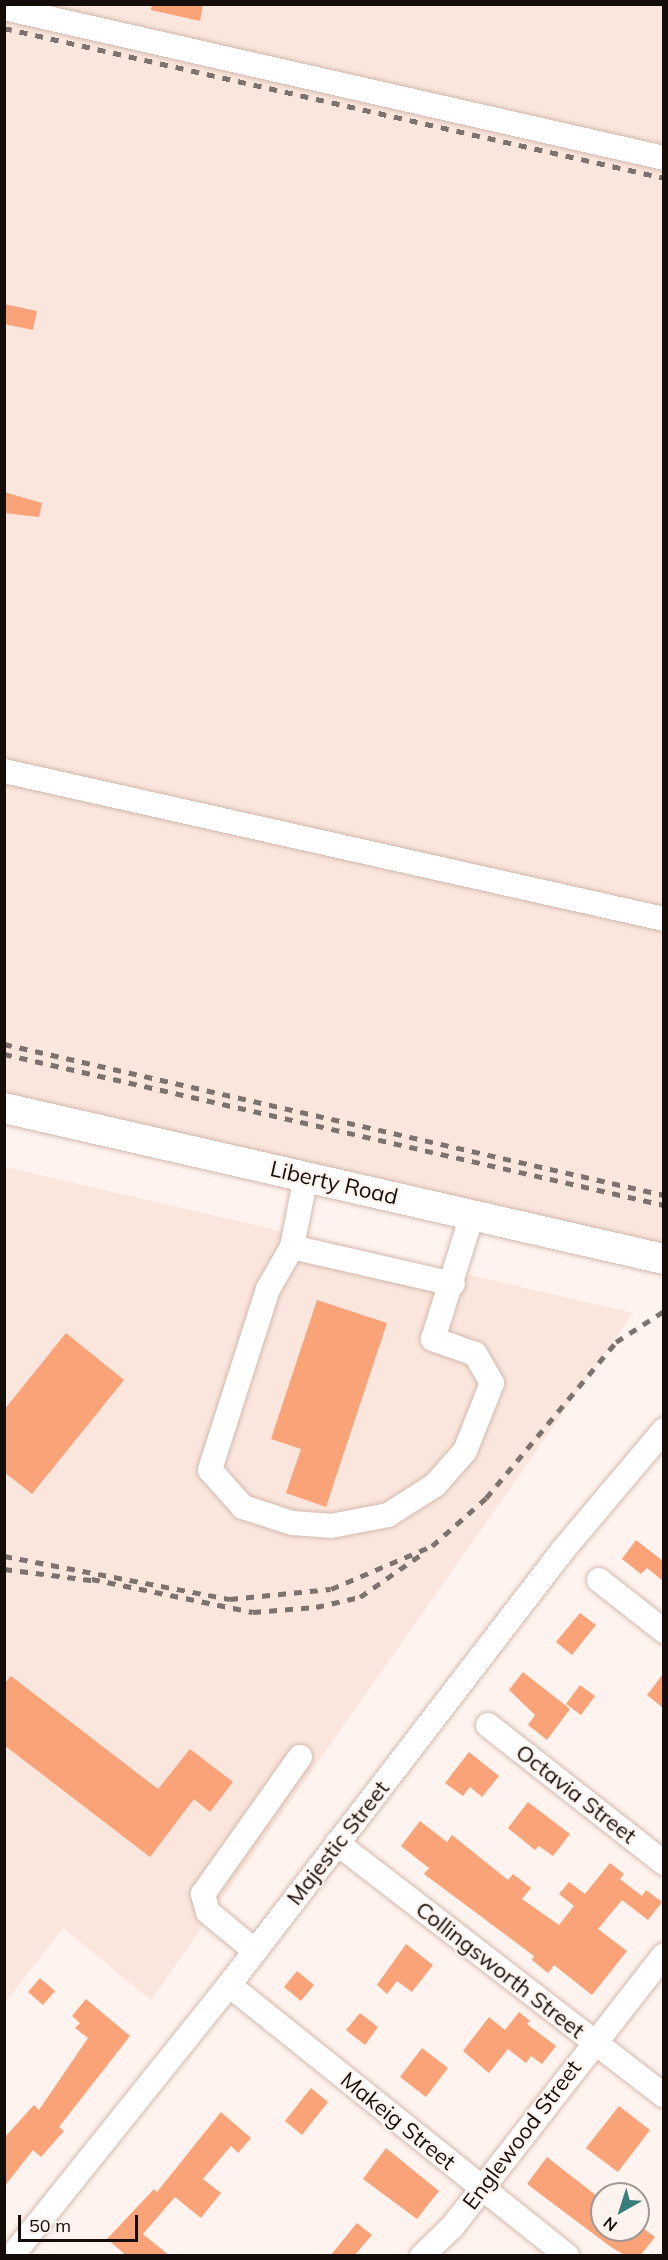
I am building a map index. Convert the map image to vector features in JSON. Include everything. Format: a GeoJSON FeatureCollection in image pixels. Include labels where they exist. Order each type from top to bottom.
{"type":"FeatureCollection","features":[{"type":"Feature","properties":{"kind":"main road","name":"Liberty Road"},"geometry":{"type":"LineString","coordinates":[[4,1108],[663,1258]]}},
{"type":"Feature","properties":{"kind":"street"},"geometry":{"type":"LineString","coordinates":[[4,8],[663,158]]}},
{"type":"Feature","properties":{"kind":"street"},"geometry":{"type":"LineString","coordinates":[[4,771],[663,919]]}},
{"type":"Feature","properties":{"kind":"street"},"geometry":{"type":"LineString","coordinates":[[306,1176],[292,1247],[268,1289],[210,1470],[243,1507],[292,1523],[331,1526],[388,1515],[435,1485],[465,1451],[492,1383],[475,1354],[433,1338],[453,1284],[472,1215]]}},
{"type":"Feature","properties":{"kind":"street"},"geometry":{"type":"LineString","coordinates":[[292,1247],[453,1284]]}},
{"type":"Feature","properties":{"kind":"street","name":"Majestic Street"},"geometry":{"type":"LineString","coordinates":[[12,2256],[255,1952],[563,1551],[663,1430]]}},
{"type":"Feature","properties":{"kind":"street"},"geometry":{"type":"LineString","coordinates":[[599,1580],[663,1631]]}},
{"type":"Feature","properties":{"kind":"street","name":"Octavia Street"},"geometry":{"type":"LineString","coordinates":[[489,1725],[663,1863]]}},
{"type":"Feature","properties":{"kind":"street"},"geometry":{"type":"LineString","coordinates":[[255,1952],[208,1912],[203,1894],[300,1757]]}},
{"type":"Feature","properties":{"kind":"street","name":"Collingsworth Street"},"geometry":{"type":"LineString","coordinates":[[338,1844],[663,2096]]}},
{"type":"Feature","properties":{"kind":"street","name":"Englewood Street"},"geometry":{"type":"LineString","coordinates":[[422,2256],[453,2226],[663,1955]]}},
{"type":"Feature","properties":{"kind":"street","name":"Makeig Street"},"geometry":{"type":"LineString","coordinates":[[229,1985],[567,2256]]}},
{"type":"Feature","properties":{"kind":"shaded area"},"geometry":{"type":"Polygon","coordinates":[[[5,5],[663,5],[663,1245],[5,1095],[5,5]]]}},
{"type":"Feature","properties":{"kind":"shaded area"},"geometry":{"type":"Polygon","coordinates":[[[5,1167],[633,1313],[151,2000],[63,1928],[5,2003],[5,1167]]]}},
{"type":"Feature","properties":{"kind":"building"},"geometry":{"type":"Polygon","coordinates":[[[152,4],[203,4],[200,21],[151,10],[152,4]]]}},
{"type":"Feature","properties":{"kind":"building"},"geometry":{"type":"Polygon","coordinates":[[[4,304],[37,311],[33,330],[4,324],[4,304]]]}},
{"type":"Feature","properties":{"kind":"building"},"geometry":{"type":"Polygon","coordinates":[[[4,492],[42,503],[39,517],[4,513],[4,492]]]}},
{"type":"Feature","properties":{"kind":"building"},"geometry":{"type":"Polygon","coordinates":[[[317,1300],[387,1323],[326,1507],[286,1493],[301,1449],[271,1439],[317,1300]]]}},
{"type":"Feature","properties":{"kind":"building"},"geometry":{"type":"Polygon","coordinates":[[[66,1333],[124,1380],[32,1494],[4,1472],[4,1410],[66,1333]]]}},
{"type":"Feature","properties":{"kind":"building"},"geometry":{"type":"Polygon","coordinates":[[[636,1540],[663,1561],[663,1581],[647,1568],[641,1574],[622,1559],[636,1540]]]}},
{"type":"Feature","properties":{"kind":"building"},"geometry":{"type":"Polygon","coordinates":[[[580,1613],[596,1625],[572,1655],[556,1642],[580,1613]]]}},
{"type":"Feature","properties":{"kind":"building"},"geometry":{"type":"Polygon","coordinates":[[[523,1672],[570,1709],[547,1740],[528,1725],[535,1715],[509,1690],[523,1672]]]}},
{"type":"Feature","properties":{"kind":"building"},"geometry":{"type":"Polygon","coordinates":[[[663,1674],[663,1708],[647,1695],[663,1674]]]}},
{"type":"Feature","properties":{"kind":"building"},"geometry":{"type":"Polygon","coordinates":[[[11,1676],[158,1789],[190,1749],[233,1782],[210,1812],[194,1799],[150,1857],[4,1745],[4,1684],[11,1676]]]}},
{"type":"Feature","properties":{"kind":"building"},"geometry":{"type":"Polygon","coordinates":[[[580,1685],[595,1696],[581,1715],[566,1704],[580,1685]]]}},
{"type":"Feature","properties":{"kind":"building"},"geometry":{"type":"Polygon","coordinates":[[[469,1752],[499,1776],[482,1797],[470,1787],[463,1796],[445,1783],[469,1752]]]}},
{"type":"Feature","properties":{"kind":"building"},"geometry":{"type":"Polygon","coordinates":[[[528,1802],[570,1834],[553,1856],[539,1846],[535,1850],[508,1828],[528,1802]]]}},
{"type":"Feature","properties":{"kind":"building"},"geometry":{"type":"Polygon","coordinates":[[[420,1821],[447,1842],[452,1835],[508,1880],[513,1874],[531,1888],[522,1899],[559,1925],[574,1906],[559,1894],[569,1882],[585,1894],[610,1863],[624,1874],[620,1879],[642,1896],[646,1890],[662,1902],[648,1920],[622,1900],[598,1929],[627,1951],[592,1995],[554,1965],[548,1973],[532,1960],[534,1956],[424,1874],[429,1868],[401,1846],[420,1821]]]}},
{"type":"Feature","properties":{"kind":"building"},"geometry":{"type":"Polygon","coordinates":[[[406,1944],[433,1965],[412,1992],[397,1981],[387,1994],[377,1985],[406,1944]]]}},
{"type":"Feature","properties":{"kind":"building"},"geometry":{"type":"Polygon","coordinates":[[[297,1971],[314,1985],[301,2001],[284,1987],[297,1971]]]}},
{"type":"Feature","properties":{"kind":"building"},"geometry":{"type":"Polygon","coordinates":[[[40,1978],[55,1991],[43,2005],[28,1992],[40,1978]]]}},
{"type":"Feature","properties":{"kind":"building"},"geometry":{"type":"Polygon","coordinates":[[[86,1999],[130,2036],[59,2127],[64,2131],[41,2157],[33,2150],[4,2187],[4,2138],[34,2105],[39,2110],[88,2038],[75,2028],[80,2023],[72,2016],[86,1999]]]}},
{"type":"Feature","properties":{"kind":"building"},"geometry":{"type":"Polygon","coordinates":[[[519,2012],[530,2021],[527,2024],[556,2046],[542,2064],[531,2056],[526,2063],[508,2049],[489,2073],[463,2051],[489,2017],[505,2030],[519,2012]]]}},
{"type":"Feature","properties":{"kind":"building"},"geometry":{"type":"Polygon","coordinates":[[[360,2013],[378,2027],[365,2045],[346,2030],[360,2013]]]}},
{"type":"Feature","properties":{"kind":"building"},"geometry":{"type":"Polygon","coordinates":[[[422,2048],[448,2068],[426,2097],[400,2077],[422,2048]]]}},
{"type":"Feature","properties":{"kind":"building"},"geometry":{"type":"Polygon","coordinates":[[[311,2088],[328,2102],[302,2135],[285,2121],[311,2088]]]}},
{"type":"Feature","properties":{"kind":"building"},"geometry":{"type":"Polygon","coordinates":[[[619,2106],[650,2130],[618,2172],[586,2148],[619,2106]]]}},
{"type":"Feature","properties":{"kind":"building"},"geometry":{"type":"Polygon","coordinates":[[[221,2112],[251,2138],[238,2153],[231,2146],[203,2179],[221,2193],[201,2218],[175,2197],[143,2234],[170,2256],[127,2256],[107,2239],[154,2189],[157,2192],[221,2112]]]}},
{"type":"Feature","properties":{"kind":"building"},"geometry":{"type":"Polygon","coordinates":[[[386,2148],[439,2191],[417,2219],[363,2179],[386,2148]]]}},
{"type":"Feature","properties":{"kind":"building"},"geometry":{"type":"Polygon","coordinates":[[[547,2157],[590,2191],[590,2231],[527,2184],[547,2157]]]}},
{"type":"Feature","properties":{"kind":"building"},"geometry":{"type":"Polygon","coordinates":[[[357,2223],[372,2235],[354,2256],[330,2256],[357,2223]]]}},
{"type":"Feature","properties":{"kind":"building"},"geometry":{"type":"Polygon","coordinates":[[[650,2233],[655,2237],[640,2256],[626,2256],[604,2242],[650,2242],[650,2233]]]}},
{"type":"Feature","properties":{"kind":"railway"},"geometry":{"type":"LineString","coordinates":[[4,28],[664,178]]}},
{"type":"Feature","properties":{"kind":"railway"},"geometry":{"type":"LineString","coordinates":[[4,1044],[664,1195]]}},
{"type":"Feature","properties":{"kind":"railway"},"geometry":{"type":"LineString","coordinates":[[4,1054],[664,1205]]}},
{"type":"Feature","properties":{"kind":"railway"},"geometry":{"type":"LineString","coordinates":[[4,1556],[230,1599],[331,1589],[432,1546],[486,1498],[616,1342],[664,1311]]}},
{"type":"Feature","properties":{"kind":"railway"},"geometry":{"type":"LineString","coordinates":[[92,1579],[253,1612],[316,1607],[360,1597],[426,1551]]}},
{"type":"Feature","properties":{"kind":"railway"},"geometry":{"type":"LineString","coordinates":[[4,1569],[98,1581]]}}]}
